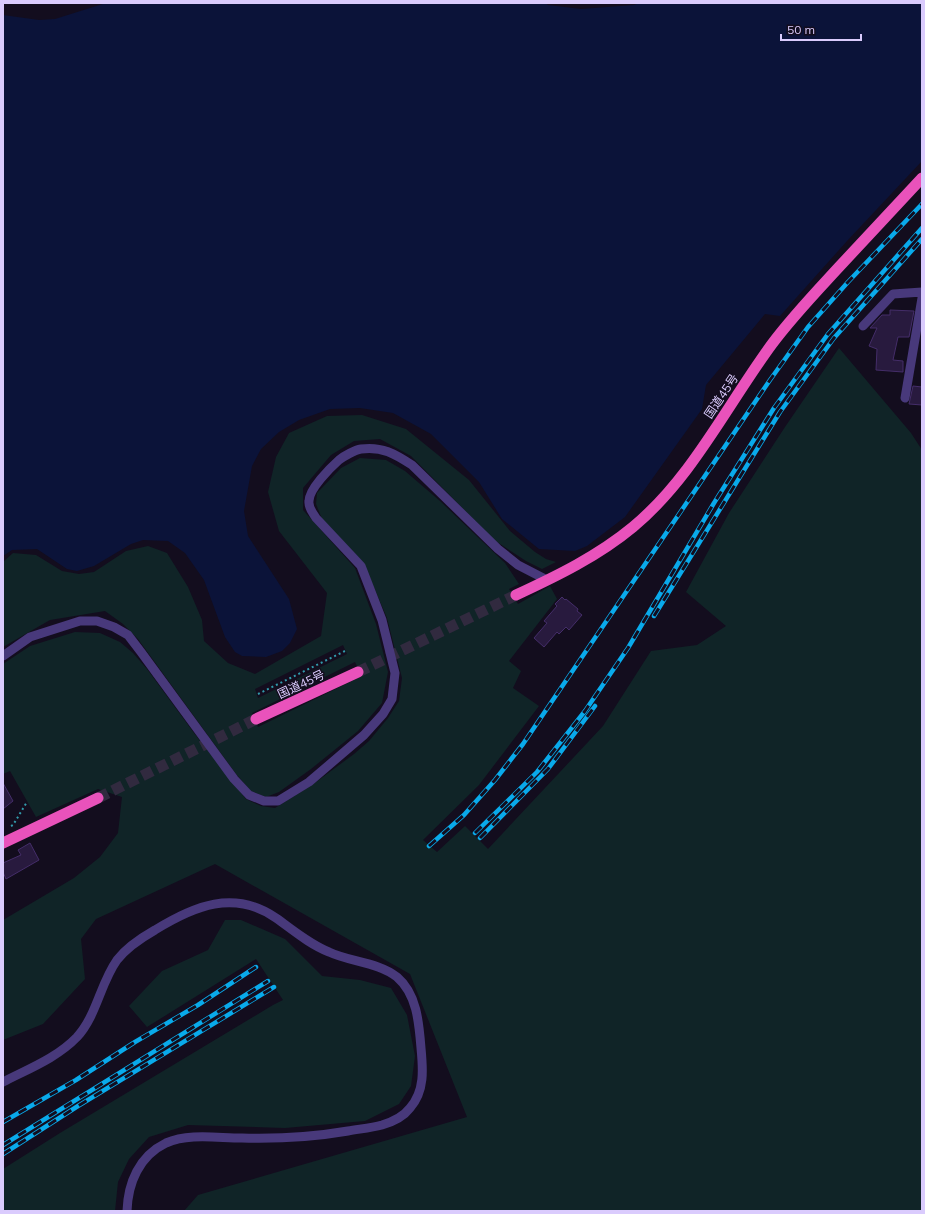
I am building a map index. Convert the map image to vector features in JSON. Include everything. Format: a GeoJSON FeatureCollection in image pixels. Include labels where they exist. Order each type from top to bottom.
{"type":"FeatureCollection","features":[{"type":"Feature","properties":{"kind":"highway","name":"国道45号"},"geometry":{"type":"LineString","coordinates":[[516,595],[567,570],[615,541],[634,526],[671,490],[772,345],[801,308],[922,178]]}},
{"type":"Feature","properties":{"kind":"highway","name":"国道45号"},"geometry":{"type":"LineString","coordinates":[[256,719],[358,672]]}},
{"type":"Feature","properties":{"kind":"highway"},"geometry":{"type":"LineString","coordinates":[[3,843],[98,798]]}},
{"type":"Feature","properties":{"kind":"street"},"geometry":{"type":"LineString","coordinates":[[864,326],[893,294],[922,292]]}},
{"type":"Feature","properties":{"kind":"street"},"geometry":{"type":"LineString","coordinates":[[905,398],[922,298]]}},
{"type":"Feature","properties":{"kind":"street"},"geometry":{"type":"LineString","coordinates":[[3,656],[30,637],[80,621],[98,620],[114,627],[128,635],[234,778],[249,795],[264,801],[278,801],[309,782],[364,735],[383,714],[392,699],[395,673],[382,620],[361,566],[310,510],[309,502],[311,494],[320,480],[340,459],[359,449],[379,449],[395,454],[412,465],[503,554],[518,566],[547,580]]}},
{"type":"Feature","properties":{"kind":"street"},"geometry":{"type":"LineString","coordinates":[[3,1082],[54,1055],[70,1044],[80,1034],[94,1011],[109,974],[117,960],[127,949],[141,938],[166,923],[197,908],[216,903],[231,902],[245,904],[260,909],[274,916],[312,944],[335,955],[386,970],[395,975],[404,984],[416,1009],[423,1075],[419,1094],[410,1109],[404,1114],[381,1125],[336,1133],[263,1138],[198,1137],[179,1139],[166,1143],[150,1154],[139,1166],[132,1183],[127,1211]]}},
{"type":"Feature","properties":{"kind":"path"},"geometry":{"type":"LineString","coordinates":[[258,694],[345,651]]}},
{"type":"Feature","properties":{"kind":"path"},"geometry":{"type":"LineString","coordinates":[[8,828],[13,825],[27,802]]}},
{"type":"Feature","properties":{"kind":"green space"},"geometry":{"type":"Polygon","coordinates":[[[839,348],[911,433],[922,450],[922,1211],[184,1211],[198,1195],[467,1117],[410,974],[215,864],[96,919],[81,939],[85,979],[43,1024],[3,1040],[3,920],[74,878],[100,857],[118,833],[122,797],[98,789],[36,817],[10,771],[3,774],[3,664],[30,646],[75,632],[100,633],[120,642],[133,653],[147,669],[194,733],[246,799],[261,806],[275,808],[312,785],[354,754],[369,741],[388,718],[399,701],[402,678],[387,618],[364,564],[322,519],[316,504],[317,493],[341,468],[360,458],[386,460],[405,471],[440,501],[505,563],[519,584],[509,589],[518,604],[550,586],[557,599],[509,661],[521,671],[513,688],[539,706],[479,785],[423,840],[437,852],[465,826],[488,849],[603,726],[651,651],[697,645],[726,626],[686,592],[729,513],[839,348]]]}},
{"type":"Feature","properties":{"kind":"green space"},"geometry":{"type":"Polygon","coordinates":[[[362,415],[406,429],[469,480],[510,531],[535,552],[546,559],[556,562],[542,569],[526,561],[494,540],[411,456],[380,439],[354,441],[331,455],[303,488],[303,510],[355,568],[376,624],[388,672],[382,703],[358,731],[311,769],[279,792],[266,797],[251,791],[236,774],[138,639],[123,624],[105,611],[50,620],[3,647],[3,562],[13,553],[36,555],[62,571],[79,574],[94,572],[126,551],[148,546],[167,553],[188,587],[202,620],[204,641],[228,663],[255,674],[321,636],[327,593],[279,531],[268,492],[276,457],[289,433],[327,416],[362,415]],[[343,645],[255,689],[258,698],[347,654],[343,645]],[[355,662],[252,713],[258,727],[362,676],[355,662]]]}},
{"type":"Feature","properties":{"kind":"green space"},"geometry":{"type":"Polygon","coordinates":[[[225,920],[241,920],[285,939],[322,976],[360,980],[391,988],[407,1015],[415,1056],[411,1086],[399,1104],[365,1121],[285,1128],[188,1125],[149,1137],[129,1159],[118,1182],[115,1211],[3,1211],[3,1169],[60,1133],[283,1000],[256,959],[147,1027],[129,1006],[162,971],[208,950],[225,920]]]}},
{"type":"Feature","properties":{"kind":"shaded area"},"geometry":{"type":"Polygon","coordinates":[[[106,3],[545,3],[548,5],[581,9],[634,5],[639,3],[922,3],[922,161],[847,241],[780,316],[765,314],[706,385],[702,409],[625,517],[587,546],[575,551],[539,549],[502,519],[479,482],[431,434],[393,413],[360,408],[330,409],[299,420],[279,432],[261,449],[252,466],[244,511],[248,536],[289,599],[297,629],[290,643],[282,651],[266,657],[242,656],[235,652],[225,637],[204,580],[185,553],[168,541],[143,540],[131,544],[94,566],[77,571],[67,569],[37,549],[12,550],[3,556],[3,15],[39,20],[55,19],[106,3]]]}},
{"type":"Feature","properties":{"kind":"building"},"geometry":{"type":"Polygon","coordinates":[[[890,310],[914,311],[909,337],[898,337],[893,360],[903,361],[903,372],[876,370],[877,349],[869,346],[877,328],[870,328],[882,315],[890,315],[890,310]]]}},
{"type":"Feature","properties":{"kind":"building"},"geometry":{"type":"Polygon","coordinates":[[[913,386],[922,387],[922,405],[909,404],[913,386]]]}},
{"type":"Feature","properties":{"kind":"building"},"geometry":{"type":"Polygon","coordinates":[[[562,597],[578,609],[577,611],[582,615],[569,630],[566,627],[559,634],[557,632],[544,647],[534,638],[547,623],[544,621],[557,606],[555,604],[562,597]]]}},
{"type":"Feature","properties":{"kind":"building"},"geometry":{"type":"Polygon","coordinates":[[[3,783],[13,801],[3,809],[3,783]]]}},
{"type":"Feature","properties":{"kind":"building"},"geometry":{"type":"Polygon","coordinates":[[[30,843],[39,860],[6,879],[3,872],[3,863],[21,855],[18,850],[30,843]]]}},
{"type":"Feature","properties":{"kind":"tunnel"},"geometry":{"type":"LineString","coordinates":[[358,672],[516,595]]}},
{"type":"Feature","properties":{"kind":"tunnel"},"geometry":{"type":"LineString","coordinates":[[98,798],[256,719]]}},
{"type":"Feature","properties":{"kind":"railway"},"geometry":{"type":"LineString","coordinates":[[429,846],[464,815],[495,780],[523,744],[770,380],[808,327],[848,282],[922,204]]}},
{"type":"Feature","properties":{"kind":"railway"},"geometry":{"type":"LineString","coordinates":[[475,833],[537,772],[585,711],[628,648],[714,503],[774,408],[828,334],[922,228]]}},
{"type":"Feature","properties":{"kind":"railway"},"geometry":{"type":"LineString","coordinates":[[654,616],[780,412],[834,338],[922,239]]}},
{"type":"Feature","properties":{"kind":"railway"},"geometry":{"type":"LineString","coordinates":[[480,838],[548,769],[595,706]]}},
{"type":"Feature","properties":{"kind":"railway"},"geometry":{"type":"LineString","coordinates":[[3,1122],[76,1080],[135,1042],[198,1005],[256,967]]}},
{"type":"Feature","properties":{"kind":"railway"},"geometry":{"type":"LineString","coordinates":[[3,1145],[268,981]]}},
{"type":"Feature","properties":{"kind":"railway"},"geometry":{"type":"LineString","coordinates":[[3,1154],[78,1106],[274,987]]}}]}
